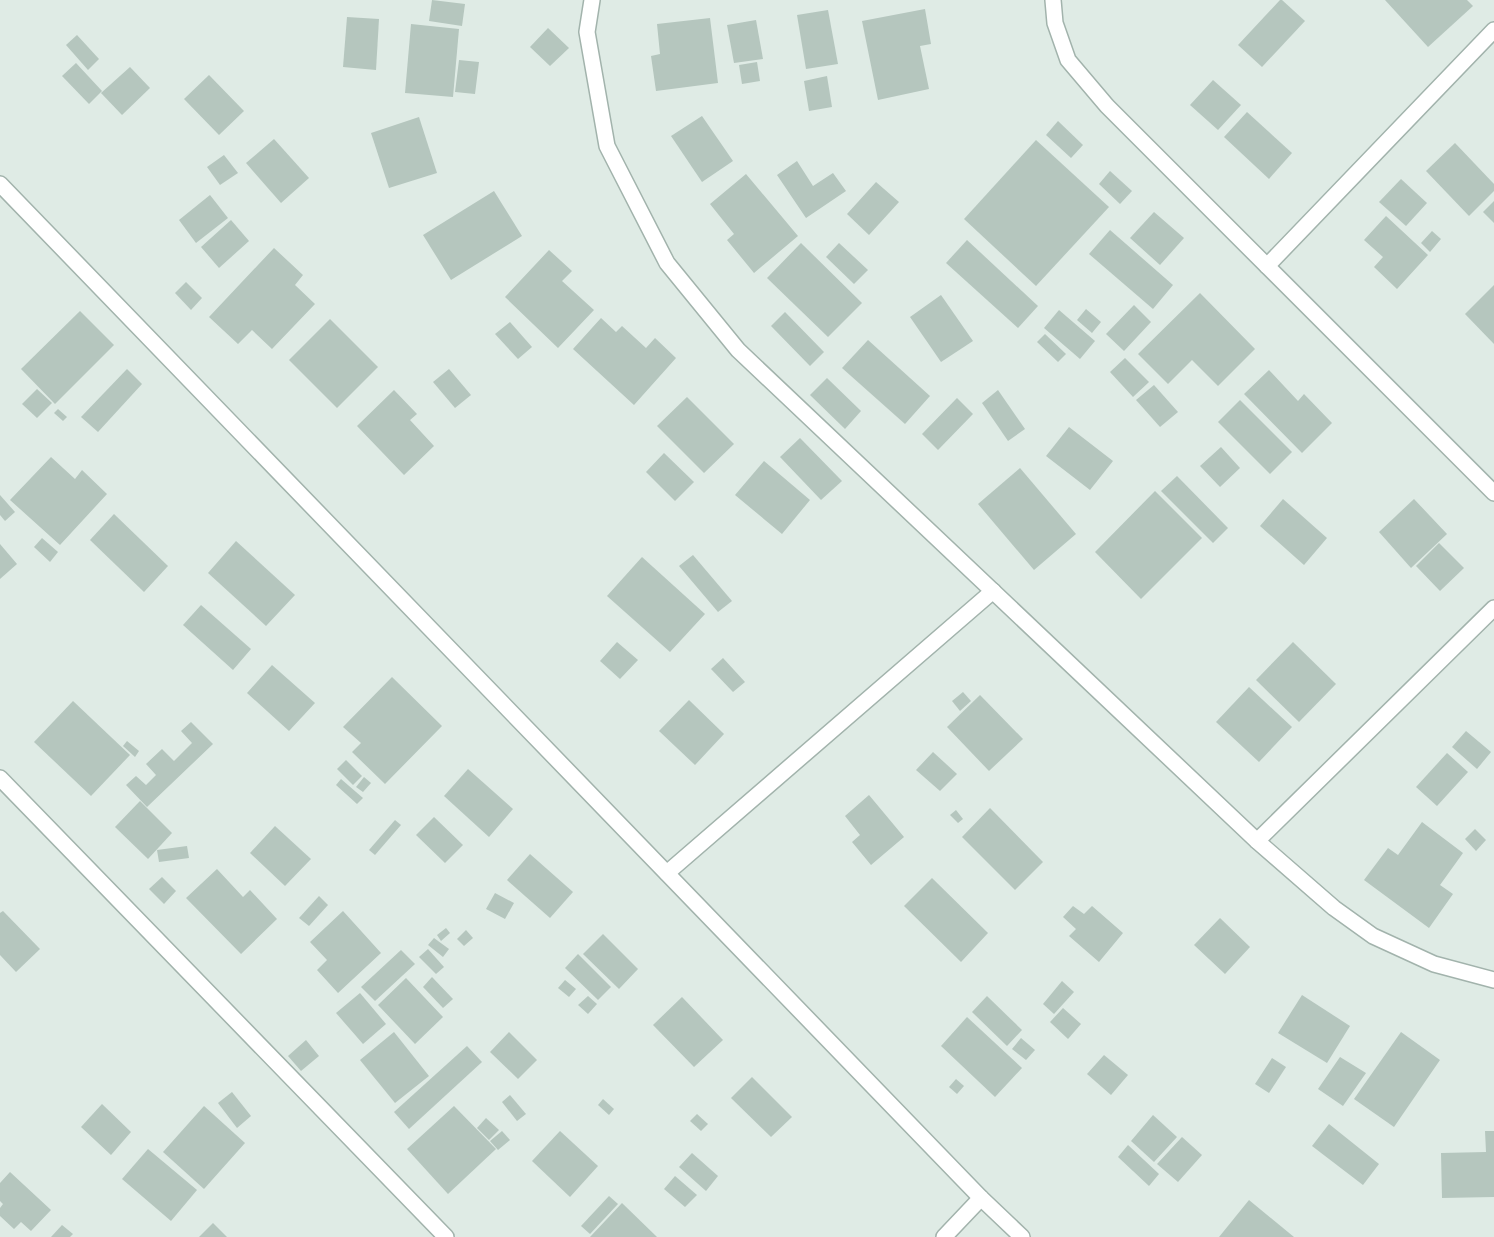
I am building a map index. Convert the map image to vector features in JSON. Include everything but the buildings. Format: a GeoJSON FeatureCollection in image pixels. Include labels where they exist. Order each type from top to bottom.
{"type":"FeatureCollection","features":[{"type":"Feature","properties":{"kind":"street"},"geometry":{"type":"LineString","coordinates":[[592,0],[587,32],[607,146],[667,263],[738,350],[1257,841],[1334,908],[1373,936],[1434,964],[1494,980]]}},
{"type":"Feature","properties":{"kind":"street"},"geometry":{"type":"LineString","coordinates":[[1053,0],[1055,23],[1068,60],[1107,106],[1494,493]]}},
{"type":"Feature","properties":{"kind":"street"},"geometry":{"type":"LineString","coordinates":[[1267,266],[1494,30]]}},
{"type":"Feature","properties":{"kind":"street"},"geometry":{"type":"LineString","coordinates":[[0,184],[980,1198],[1022,1237]]}},
{"type":"Feature","properties":{"kind":"street"},"geometry":{"type":"LineString","coordinates":[[667,873],[993,591]]}},
{"type":"Feature","properties":{"kind":"street"},"geometry":{"type":"LineString","coordinates":[[1257,841],[1494,608]]}},
{"type":"Feature","properties":{"kind":"street"},"geometry":{"type":"LineString","coordinates":[[0,778],[446,1237]]}},
{"type":"Feature","properties":{"kind":"street"},"geometry":{"type":"LineString","coordinates":[[944,1237],[980,1198]]}}]}
